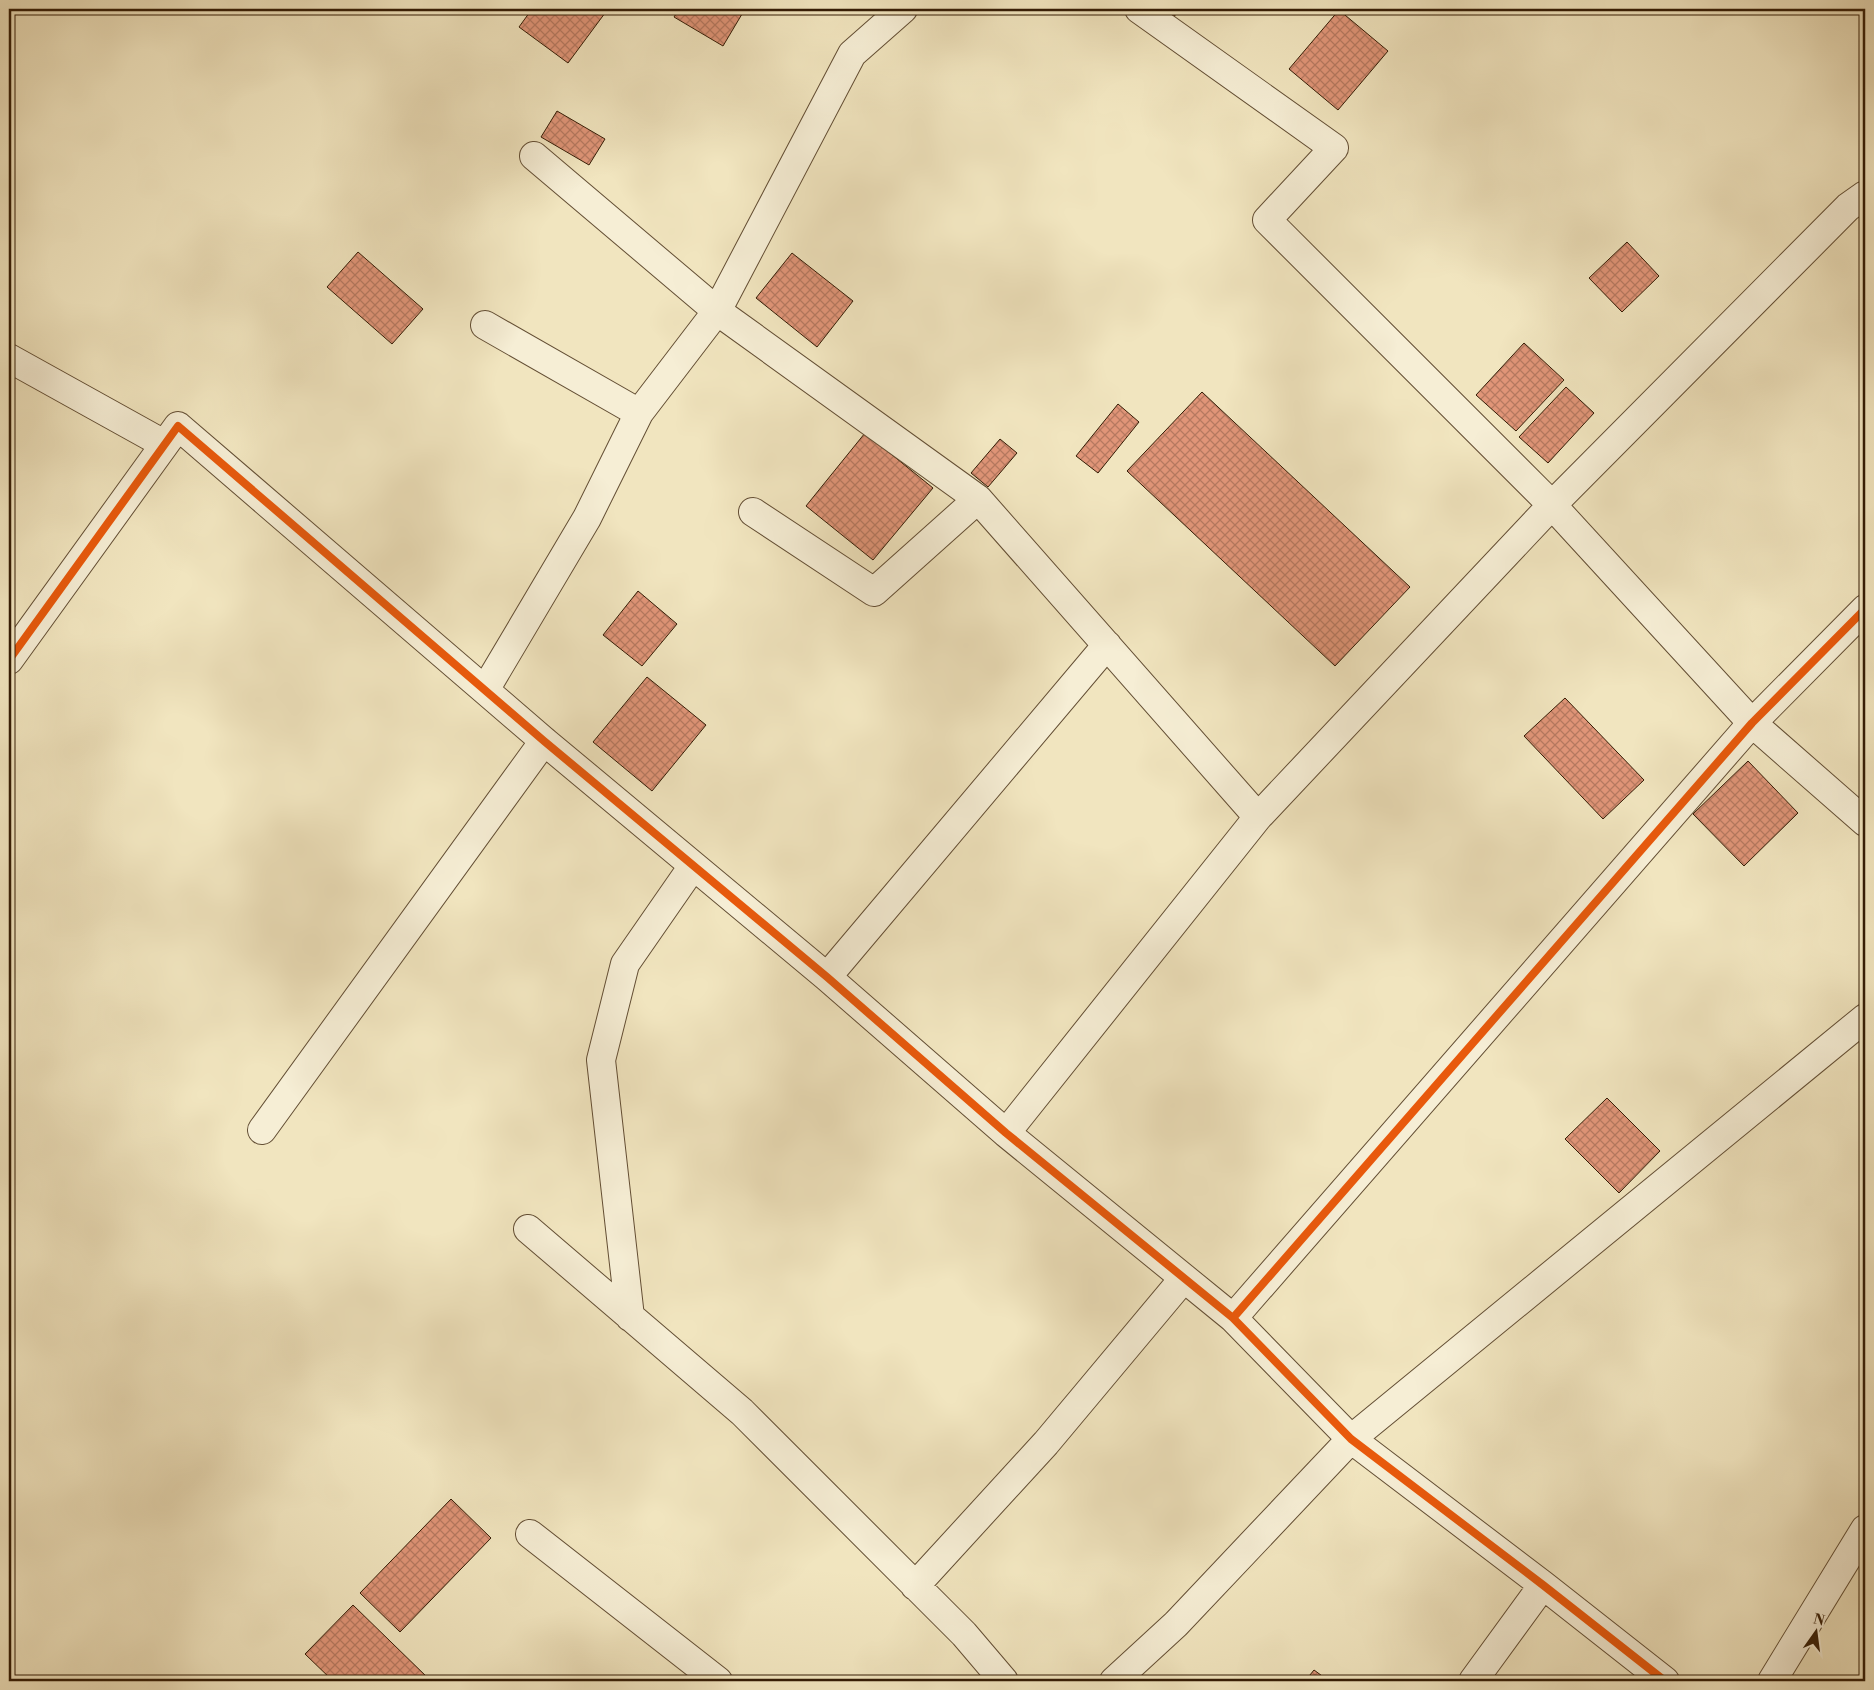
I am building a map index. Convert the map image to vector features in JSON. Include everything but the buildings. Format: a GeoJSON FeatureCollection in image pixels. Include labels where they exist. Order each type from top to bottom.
{"type":"FeatureCollection","features":[{"type":"Feature","properties":{"kind":"street"},"geometry":{"type":"LineString","coordinates":[[485,690],[587,518],[639,413],[717,311],[852,54],[903,9]]}},
{"type":"Feature","properties":{"kind":"street"},"geometry":{"type":"LineString","coordinates":[[1139,9],[1334,148],[1267,220],[1552,505],[1752,722],[1865,822]]}},
{"type":"Feature","properties":{"kind":"street"},"geometry":{"type":"LineString","coordinates":[[534,156],[717,311],[978,499],[1258,817]]}},
{"type":"Feature","properties":{"kind":"street"},"geometry":{"type":"LineString","coordinates":[[1006,1133],[1258,817],[1552,505],[1848,207],[1865,195]]}},
{"type":"Feature","properties":{"kind":"street"},"geometry":{"type":"LineString","coordinates":[[485,325],[639,413]]}},
{"type":"Feature","properties":{"kind":"street"},"geometry":{"type":"LineString","coordinates":[[9,358],[164,444]]}},
{"type":"Feature","properties":{"kind":"street"},"geometry":{"type":"LineString","coordinates":[[11,653],[178,426],[544,741],[827,977],[1006,1133],[1233,1318],[1351,1439],[1544,1585],[1665,1681]]}},
{"type":"Feature","properties":{"kind":"street"},"geometry":{"type":"LineString","coordinates":[[753,512],[874,592],[978,499]]}},
{"type":"Feature","properties":{"kind":"street"},"geometry":{"type":"LineString","coordinates":[[1233,1318],[1752,722],[1865,609]]}},
{"type":"Feature","properties":{"kind":"street"},"geometry":{"type":"LineString","coordinates":[[827,977],[1107,645]]}},
{"type":"Feature","properties":{"kind":"street"},"geometry":{"type":"LineString","coordinates":[[262,1130],[544,741]]}},
{"type":"Feature","properties":{"kind":"street"},"geometry":{"type":"LineString","coordinates":[[630,1317],[601,1060],[625,964],[693,866]]}},
{"type":"Feature","properties":{"kind":"street"},"geometry":{"type":"LineString","coordinates":[[1114,1681],[1176,1624],[1351,1439],[1865,1018]]}},
{"type":"Feature","properties":{"kind":"street"},"geometry":{"type":"LineString","coordinates":[[528,1229],[742,1412],[964,1634],[1004,1681]]}},
{"type":"Feature","properties":{"kind":"street"},"geometry":{"type":"LineString","coordinates":[[915,1586],[1046,1443],[1184,1278]]}},
{"type":"Feature","properties":{"kind":"street"},"geometry":{"type":"LineString","coordinates":[[1772,1681],[1854,1569],[1865,1529]]}},
{"type":"Feature","properties":{"kind":"street"},"geometry":{"type":"LineString","coordinates":[[530,1534],[718,1681]]}},
{"type":"Feature","properties":{"kind":"street"},"geometry":{"type":"LineString","coordinates":[[1473,1681],[1544,1585]]}},
{"type":"Feature","properties":{"kind":"cycle path"},"geometry":{"type":"LineString","coordinates":[[9,660],[178,426],[544,741],[827,977],[1006,1133],[1233,1318]]}},
{"type":"Feature","properties":{"kind":"cycle path"},"geometry":{"type":"LineString","coordinates":[[1665,1681],[1543,1585],[1351,1439],[1233,1318],[1752,723],[1865,609]]}}]}
